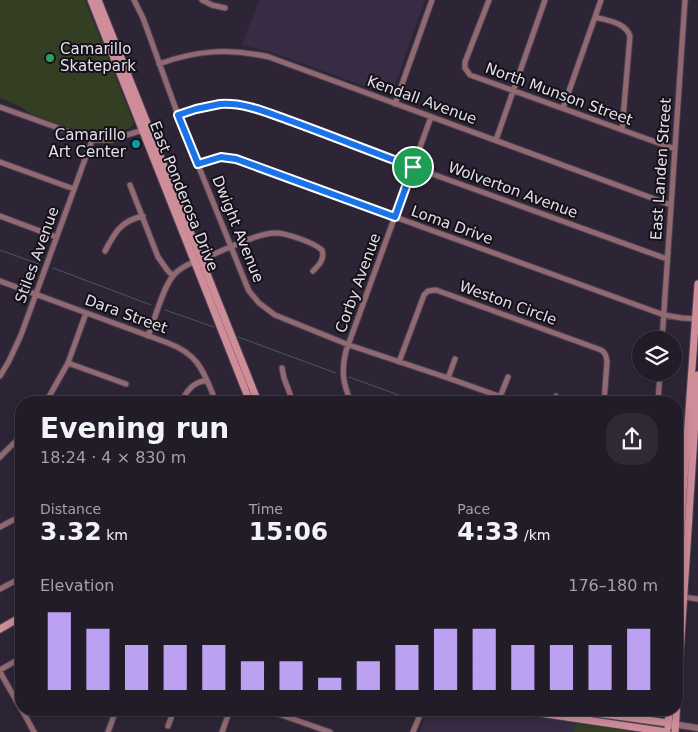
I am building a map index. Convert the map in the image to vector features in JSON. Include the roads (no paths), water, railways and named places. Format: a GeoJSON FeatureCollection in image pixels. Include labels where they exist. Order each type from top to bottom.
{"type":"FeatureCollection","features":[{"type":"Feature","properties":{"kind":"main road","name":"East Ponderosa Drive"},"geometry":{"type":"LineString","coordinates":[[91,0],[146,129]]}},
{"type":"Feature","properties":{"kind":"main road","name":"East Ponderosa Drive"},"geometry":{"type":"LineString","coordinates":[[98,0],[146,129],[198,260],[255,396]]}},
{"type":"Feature","properties":{"kind":"main road","name":"East Ponderosa Drive"},"geometry":{"type":"LineString","coordinates":[[198,260],[248,396]]}},
{"type":"Feature","properties":{"kind":"main road"},"geometry":{"type":"LineString","coordinates":[[693,449],[698,284]]}},
{"type":"Feature","properties":{"kind":"main road"},"geometry":{"type":"LineString","coordinates":[[683,572],[698,374]]}},
{"type":"Feature","properties":{"kind":"main road"},"geometry":{"type":"LineString","coordinates":[[0,629],[15,620]]}},
{"type":"Feature","properties":{"kind":"main road"},"geometry":{"type":"LineString","coordinates":[[563,716],[668,732],[673,727]]}},
{"type":"Feature","properties":{"kind":"main road"},"geometry":{"type":"LineString","coordinates":[[608,716],[673,727]]}},
{"type":"Feature","properties":{"kind":"street","name":"Dwight Avenue"},"geometry":{"type":"LineString","coordinates":[[134,0],[143,18],[178,115],[231,247],[249,291],[254,298],[275,315],[349,345],[497,396]]}},
{"type":"Feature","properties":{"kind":"street"},"geometry":{"type":"LineString","coordinates":[[202,0],[225,8]]}},
{"type":"Feature","properties":{"kind":"street"},"geometry":{"type":"LineString","coordinates":[[395,104],[432,0]]}},
{"type":"Feature","properties":{"kind":"street","name":"North Munson Street"},"geometry":{"type":"LineString","coordinates":[[489,0],[466,62],[468,73],[473,77],[675,149]]}},
{"type":"Feature","properties":{"kind":"street"},"geometry":{"type":"LineString","coordinates":[[496,140],[545,0]]}},
{"type":"Feature","properties":{"kind":"street"},"geometry":{"type":"LineString","coordinates":[[563,108],[601,0]]}},
{"type":"Feature","properties":{"kind":"street","name":"East Landen Street"},"geometry":{"type":"LineString","coordinates":[[663,331],[685,0]]}},
{"type":"Feature","properties":{"kind":"street"},"geometry":{"type":"LineString","coordinates":[[596,17],[622,25],[630,36],[622,130]]}},
{"type":"Feature","properties":{"kind":"street","name":"Kendall Avenue"},"geometry":{"type":"LineString","coordinates":[[159,64],[196,54],[220,52],[248,53],[269,57],[671,205]]}},
{"type":"Feature","properties":{"kind":"street","name":"Wolverton Avenue"},"geometry":{"type":"LineString","coordinates":[[178,115],[220,104],[246,106],[667,259]]}},
{"type":"Feature","properties":{"kind":"street"},"geometry":{"type":"LineString","coordinates":[[0,107],[92,140],[110,140],[146,129]]}},
{"type":"Feature","properties":{"kind":"street","name":"Corby Avenue"},"geometry":{"type":"LineString","coordinates":[[349,396],[342,370],[344,360],[431,117]]}},
{"type":"Feature","properties":{"kind":"street","name":"Stiles Avenue"},"geometry":{"type":"LineString","coordinates":[[0,376],[15,350],[92,140]]}},
{"type":"Feature","properties":{"kind":"street","name":"Loma Drive"},"geometry":{"type":"LineString","coordinates":[[198,164],[221,157],[236,159],[664,315],[697,319]]}},
{"type":"Feature","properties":{"kind":"street"},"geometry":{"type":"LineString","coordinates":[[0,162],[74,189]]}},
{"type":"Feature","properties":{"kind":"street"},"geometry":{"type":"LineString","coordinates":[[130,185],[158,256],[173,276]]}},
{"type":"Feature","properties":{"kind":"street"},"geometry":{"type":"LineString","coordinates":[[0,216],[56,237]]}},
{"type":"Feature","properties":{"kind":"street"},"geometry":{"type":"LineString","coordinates":[[105,251],[119,228],[130,220],[143,216]]}},
{"type":"Feature","properties":{"kind":"street"},"geometry":{"type":"LineString","coordinates":[[148,336],[173,276],[181,269],[198,260],[231,247],[269,234],[285,234],[317,246],[322,250],[322,260],[313,271]]}},
{"type":"Feature","properties":{"kind":"street","name":"Dara Street"},"geometry":{"type":"LineString","coordinates":[[0,281],[184,350],[196,361],[213,396]]}},
{"type":"Feature","properties":{"kind":"street","name":"Weston Circle"},"geometry":{"type":"LineString","coordinates":[[399,362],[424,295],[428,291],[436,290],[601,350],[606,358],[604,396]]}},
{"type":"Feature","properties":{"kind":"street"},"geometry":{"type":"LineString","coordinates":[[49,396],[68,363],[86,313]]}},
{"type":"Feature","properties":{"kind":"street"},"geometry":{"type":"LineString","coordinates":[[448,378],[455,359]]}},
{"type":"Feature","properties":{"kind":"street"},"geometry":{"type":"LineString","coordinates":[[68,363],[126,384]]}},
{"type":"Feature","properties":{"kind":"street"},"geometry":{"type":"LineString","coordinates":[[282,368],[291,396]]}},
{"type":"Feature","properties":{"kind":"street"},"geometry":{"type":"LineString","coordinates":[[500,396],[508,377]]}},
{"type":"Feature","properties":{"kind":"street"},"geometry":{"type":"LineString","coordinates":[[184,396],[193,386],[201,381],[207,381]]}},
{"type":"Feature","properties":{"kind":"street"},"geometry":{"type":"LineString","coordinates":[[658,396],[659,381]]}},
{"type":"Feature","properties":{"kind":"street"},"geometry":{"type":"LineString","coordinates":[[0,457],[15,443]]}},
{"type":"Feature","properties":{"kind":"street"},"geometry":{"type":"LineString","coordinates":[[0,527],[13,520]]}},
{"type":"Feature","properties":{"kind":"street"},"geometry":{"type":"LineString","coordinates":[[0,589],[15,581]]}},
{"type":"Feature","properties":{"kind":"street"},"geometry":{"type":"LineString","coordinates":[[683,597],[698,599]]}},
{"type":"Feature","properties":{"kind":"street"},"geometry":{"type":"LineString","coordinates":[[15,662],[0,671],[15,699]]}},
{"type":"Feature","properties":{"kind":"street"},"geometry":{"type":"LineString","coordinates":[[25,716],[34,732]]}},
{"type":"Feature","properties":{"kind":"street"},"geometry":{"type":"LineString","coordinates":[[108,732],[114,716]]}},
{"type":"Feature","properties":{"kind":"street"},"geometry":{"type":"LineString","coordinates":[[168,726],[172,716]]}},
{"type":"Feature","properties":{"kind":"street"},"geometry":{"type":"LineString","coordinates":[[222,732],[228,716]]}},
{"type":"Feature","properties":{"kind":"street"},"geometry":{"type":"LineString","coordinates":[[284,716],[330,732]]}},
{"type":"Feature","properties":{"kind":"street"},"geometry":{"type":"LineString","coordinates":[[413,732],[420,716]]}},
{"type":"Feature","properties":{"kind":"street"},"geometry":{"type":"LineString","coordinates":[[673,727],[698,728]]}},
{"type":"Feature","properties":{"kind":"waterway"},"geometry":{"type":"LineString","coordinates":[[0,250],[39,264]]}},
{"type":"Feature","properties":{"kind":"waterway"},"geometry":{"type":"LineString","coordinates":[[53,268],[151,305]]}},
{"type":"Feature","properties":{"kind":"waterway"},"geometry":{"type":"LineString","coordinates":[[165,310],[214,327]]}},
{"type":"Feature","properties":{"kind":"waterway"},"geometry":{"type":"LineString","coordinates":[[238,337],[336,373]]}},
{"type":"Feature","properties":{"kind":"waterway"},"geometry":{"type":"LineString","coordinates":[[349,377],[401,396]]}},
{"type":"Feature","properties":{"kind":"place","name":"Camarillo Skatepark"},"geometry":{"type":"Point","coordinates":[50,58]}},
{"type":"Feature","properties":{"kind":"place","name":"Camarillo Art Center"},"geometry":{"type":"Point","coordinates":[136,144]}}]}
